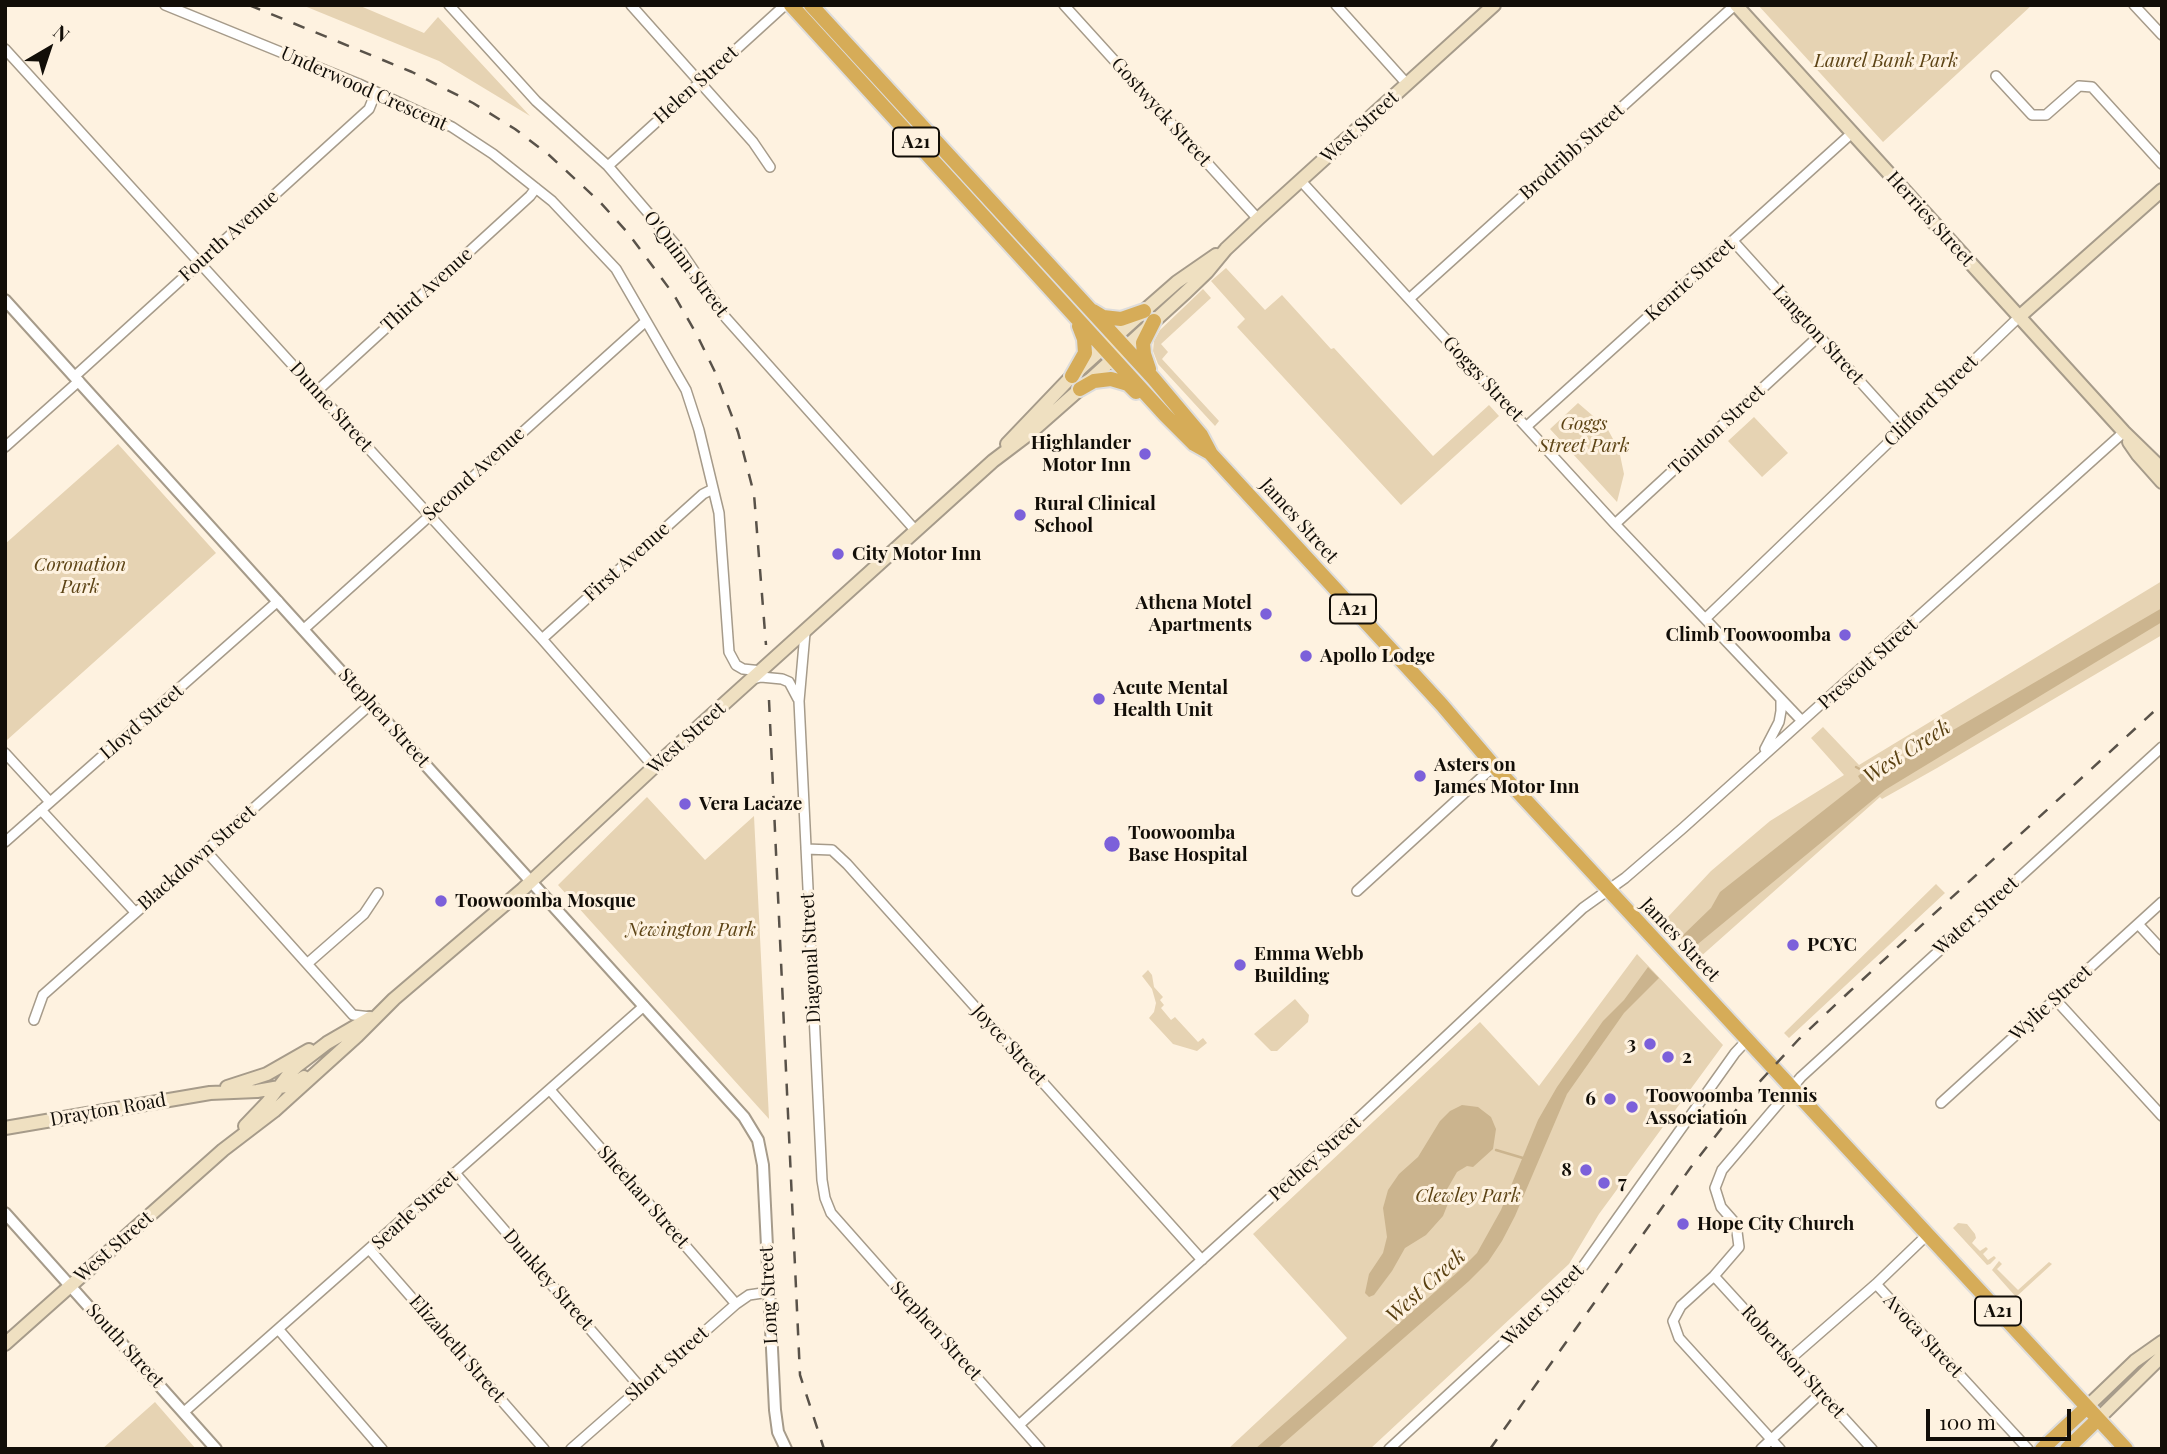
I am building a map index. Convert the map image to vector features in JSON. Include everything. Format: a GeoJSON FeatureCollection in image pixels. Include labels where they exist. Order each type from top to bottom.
{"type":"FeatureCollection","features":[{"type":"Feature","properties":{"kind":"highway","name":"James Street"},"geometry":{"type":"LineString","coordinates":[[791,5],[1160,409],[1195,444],[1211,454]]}},
{"type":"Feature","properties":{"kind":"highway","name":"James Street"},"geometry":{"type":"LineString","coordinates":[[811,5],[1153,378],[1201,435],[1211,454],[1494,766],[2126,1449]]}},
{"type":"Feature","properties":{"kind":"highway"},"geometry":{"type":"LineString","coordinates":[[1089,309],[1103,317],[1116,319],[1149,316],[1143,349],[1153,378]]}},
{"type":"Feature","properties":{"kind":"highway"},"geometry":{"type":"LineString","coordinates":[[1074,315],[1082,330],[1086,347],[1076,382],[1119,380],[1160,409]]}},
{"type":"Feature","properties":{"kind":"highway"},"geometry":{"type":"LineString","coordinates":[[2042,1449],[2087,1407]]}},
{"type":"Feature","properties":{"kind":"highway"},"geometry":{"type":"LineString","coordinates":[[2067,1449],[2098,1419]]}},
{"type":"Feature","properties":{"kind":"main road","name":"Herries Street"},"geometry":{"type":"LineString","coordinates":[[1735,5],[2124,432],[2162,468]]}},
{"type":"Feature","properties":{"kind":"main road","name":"West Street"},"geometry":{"type":"LineString","coordinates":[[1109,353],[1115,337],[1149,316],[1207,272],[1226,249],[1258,219],[1492,6]]}},
{"type":"Feature","properties":{"kind":"main road","name":"Clifford Street"},"geometry":{"type":"LineString","coordinates":[[2019,317],[2162,190]]}},
{"type":"Feature","properties":{"kind":"main road","name":"West Street"},"geometry":{"type":"LineString","coordinates":[[375,1015],[532,881],[654,767],[805,633],[993,461],[1019,429],[1109,353],[1125,348],[1149,316]]}},
{"type":"Feature","properties":{"kind":"main road","name":"Herries Street"},"geometry":{"type":"LineString","coordinates":[[2124,432],[2137,455],[2162,482]]}},
{"type":"Feature","properties":{"kind":"main road"},"geometry":{"type":"LineString","coordinates":[[223,1150],[267,1103],[288,1075],[327,1043],[375,1015]]}},
{"type":"Feature","properties":{"kind":"main road"},"geometry":{"type":"LineString","coordinates":[[223,1150],[265,1118],[357,1036],[375,1015]]}},
{"type":"Feature","properties":{"kind":"main road"},"geometry":{"type":"LineString","coordinates":[[210,1093],[257,1091],[291,1085],[357,1036]]}},
{"type":"Feature","properties":{"kind":"main road"},"geometry":{"type":"LineString","coordinates":[[210,1093],[267,1074],[303,1052],[327,1043]]}},
{"type":"Feature","properties":{"kind":"main road","name":"Drayton Road"},"geometry":{"type":"LineString","coordinates":[[5,1128],[210,1093]]}},
{"type":"Feature","properties":{"kind":"main road","name":"West Street"},"geometry":{"type":"LineString","coordinates":[[5,1344],[223,1150]]}},
{"type":"Feature","properties":{"kind":"main road"},"geometry":{"type":"LineString","coordinates":[[2087,1407],[2135,1361],[2162,1342]]}},
{"type":"Feature","properties":{"kind":"main road"},"geometry":{"type":"LineString","coordinates":[[2098,1419],[2162,1356]]}},
{"type":"Feature","properties":{"kind":"street","name":"Underwood Crescent"},"geometry":{"type":"LineString","coordinates":[[165,5],[376,92],[452,127],[494,155],[552,201],[616,269],[686,390],[699,430],[719,513],[729,652],[736,665],[757,676]]}},
{"type":"Feature","properties":{"kind":"street","name":"O'Quinn Street"},"geometry":{"type":"LineString","coordinates":[[449,5],[536,101],[608,166],[680,250],[726,318],[916,531]]}},
{"type":"Feature","properties":{"kind":"street"},"geometry":{"type":"LineString","coordinates":[[631,5],[701,80],[753,142],[770,167]]}},
{"type":"Feature","properties":{"kind":"street","name":"Helen Street"},"geometry":{"type":"LineString","coordinates":[[608,166],[785,5]]}},
{"type":"Feature","properties":{"kind":"street","name":"Gostwyck Street"},"geometry":{"type":"LineString","coordinates":[[1064,5],[1258,219]]}},
{"type":"Feature","properties":{"kind":"street"},"geometry":{"type":"LineString","coordinates":[[1336,5],[1408,84]]}},
{"type":"Feature","properties":{"kind":"street","name":"Brodribb Street"},"geometry":{"type":"LineString","coordinates":[[1409,299],[1735,5]]}},
{"type":"Feature","properties":{"kind":"street"},"geometry":{"type":"LineString","coordinates":[[2134,5],[2162,35]]}},
{"type":"Feature","properties":{"kind":"street","name":"Dunne Street"},"geometry":{"type":"LineString","coordinates":[[5,49],[542,639],[654,767]]}},
{"type":"Feature","properties":{"kind":"street"},"geometry":{"type":"LineString","coordinates":[[1996,76],[2032,115],[2046,115],[2080,86],[2092,87],[2162,164]]}},
{"type":"Feature","properties":{"kind":"street","name":"Fourth Avenue"},"geometry":{"type":"LineString","coordinates":[[5,447],[200,263],[369,109],[376,92]]}},
{"type":"Feature","properties":{"kind":"street","name":"Kenric Street"},"geometry":{"type":"LineString","coordinates":[[1527,426],[1852,133]]}},
{"type":"Feature","properties":{"kind":"street","name":"Goggs Street"},"geometry":{"type":"LineString","coordinates":[[1301,181],[1615,524],[1802,722]]}},
{"type":"Feature","properties":{"kind":"street","name":"Third Avenue"},"geometry":{"type":"LineString","coordinates":[[317,391],[536,188]]}},
{"type":"Feature","properties":{"kind":"street","name":"Langton Street"},"geometry":{"type":"LineString","coordinates":[[1733,241],[1903,429]]}},
{"type":"Feature","properties":{"kind":"street","name":"Stephen Street"},"geometry":{"type":"LineString","coordinates":[[5,300],[645,1006],[744,1117],[758,1140]]}},
{"type":"Feature","properties":{"kind":"street","name":"Clifford Street"},"geometry":{"type":"LineString","coordinates":[[1706,618],[2019,317]]}},
{"type":"Feature","properties":{"kind":"street","name":"Second Avenue"},"geometry":{"type":"LineString","coordinates":[[304,629],[646,321]]}},
{"type":"Feature","properties":{"kind":"street","name":"Tointon Street"},"geometry":{"type":"LineString","coordinates":[[1615,524],[1819,337]]}},
{"type":"Feature","properties":{"kind":"street","name":"Prescott Street"},"geometry":{"type":"LineString","coordinates":[[1608,890],[1683,828],[2124,432]]}},
{"type":"Feature","properties":{"kind":"street","name":"First Avenue"},"geometry":{"type":"LineString","coordinates":[[542,639],[703,494],[713,489]]}},
{"type":"Feature","properties":{"kind":"street","name":"Lloyd Street"},"geometry":{"type":"LineString","coordinates":[[5,842],[278,601]]}},
{"type":"Feature","properties":{"kind":"street","name":"Diagonal Street"},"geometry":{"type":"LineString","coordinates":[[805,633],[799,701],[822,1180],[831,1213]]}},
{"type":"Feature","properties":{"kind":"street"},"geometry":{"type":"LineString","coordinates":[[757,676],[789,682],[799,701]]}},
{"type":"Feature","properties":{"kind":"street"},"geometry":{"type":"LineString","coordinates":[[1763,754],[1779,722],[1780,699]]}},
{"type":"Feature","properties":{"kind":"street","name":"Blackdown Street"},"geometry":{"type":"LineString","coordinates":[[34,1020],[43,995],[371,704]]}},
{"type":"Feature","properties":{"kind":"street","name":"Water Street"},"geometry":{"type":"LineString","coordinates":[[1714,1276],[1739,1247],[1736,1224],[1721,1207],[1715,1188],[1722,1170],[1792,1087],[2162,747]]}},
{"type":"Feature","properties":{"kind":"street"},"geometry":{"type":"LineString","coordinates":[[5,753],[50,802]]}},
{"type":"Feature","properties":{"kind":"street"},"geometry":{"type":"LineString","coordinates":[[1357,891],[1494,766]]}},
{"type":"Feature","properties":{"kind":"street"},"geometry":{"type":"LineString","coordinates":[[41,810],[135,912]]}},
{"type":"Feature","properties":{"kind":"street","name":"Joyce Street"},"geometry":{"type":"LineString","coordinates":[[806,849],[832,850],[847,864],[1202,1260]]}},
{"type":"Feature","properties":{"kind":"street"},"geometry":{"type":"LineString","coordinates":[[205,850],[353,1015],[375,1015]]}},
{"type":"Feature","properties":{"kind":"street","name":"Pechey Street"},"geometry":{"type":"LineString","coordinates":[[1019,1425],[1362,1115],[1583,908],[1608,890]]}},
{"type":"Feature","properties":{"kind":"street"},"geometry":{"type":"LineString","coordinates":[[308,963],[364,914],[378,893]]}},
{"type":"Feature","properties":{"kind":"street","name":"Wylie Street"},"geometry":{"type":"LineString","coordinates":[[1941,1103],[2162,902]]}},
{"type":"Feature","properties":{"kind":"street"},"geometry":{"type":"LineString","coordinates":[[2137,924],[2162,950]]}},
{"type":"Feature","properties":{"kind":"street"},"geometry":{"type":"LineString","coordinates":[[2055,999],[2162,1116]]}},
{"type":"Feature","properties":{"kind":"street","name":"Searle Street"},"geometry":{"type":"LineString","coordinates":[[184,1412],[645,1006]]}},
{"type":"Feature","properties":{"kind":"street"},"geometry":{"type":"LineString","coordinates":[[344,1032],[353,1015]]}},
{"type":"Feature","properties":{"kind":"street","name":"Water Street"},"geometry":{"type":"LineString","coordinates":[[1389,1449],[1564,1288],[1592,1254],[1735,1053],[1748,1039]]}},
{"type":"Feature","properties":{"kind":"street","name":"Sheehan Street"},"geometry":{"type":"LineString","coordinates":[[550,1090],[736,1304]]}},
{"type":"Feature","properties":{"kind":"street","name":"Long Street"},"geometry":{"type":"LineString","coordinates":[[758,1140],[763,1165],[775,1409],[778,1432],[786,1449]]}},
{"type":"Feature","properties":{"kind":"street","name":"Dunkley Street"},"geometry":{"type":"LineString","coordinates":[[455,1173],[640,1387]]}},
{"type":"Feature","properties":{"kind":"street","name":"South Street"},"geometry":{"type":"LineString","coordinates":[[5,1213],[216,1449]]}},
{"type":"Feature","properties":{"kind":"street","name":"Stephen Street"},"geometry":{"type":"LineString","coordinates":[[831,1213],[1041,1449]]}},
{"type":"Feature","properties":{"kind":"street"},"geometry":{"type":"LineString","coordinates":[[1790,1359],[1927,1235]]}},
{"type":"Feature","properties":{"kind":"street","name":"Elizabeth Street"},"geometry":{"type":"LineString","coordinates":[[370,1250],[544,1449]]}},
{"type":"Feature","properties":{"kind":"street"},"geometry":{"type":"LineString","coordinates":[[1714,1276],[1681,1306],[1673,1321],[1679,1338],[1780,1449]]}},
{"type":"Feature","properties":{"kind":"street","name":"Robertson Street"},"geometry":{"type":"LineString","coordinates":[[1714,1276],[1872,1449]]}},
{"type":"Feature","properties":{"kind":"street","name":"Avoca Street"},"geometry":{"type":"LineString","coordinates":[[1875,1284],[2028,1449]]}},
{"type":"Feature","properties":{"kind":"street","name":"Short Street"},"geometry":{"type":"LineString","coordinates":[[571,1449],[736,1304],[749,1295],[769,1292]]}},
{"type":"Feature","properties":{"kind":"street"},"geometry":{"type":"LineString","coordinates":[[279,1330],[383,1449]]}},
{"type":"Feature","properties":{"kind":"street"},"geometry":{"type":"LineString","coordinates":[[1761,1449],[1821,1393]]}},
{"type":"Feature","properties":{"kind":"green space"},"geometry":{"type":"Polygon","coordinates":[[[302,5],[358,5],[424,33],[438,17],[530,116],[439,61],[302,5]]]}},
{"type":"Feature","properties":{"kind":"green space","name":"Laurel Bank Park"},"geometry":{"type":"Polygon","coordinates":[[[1758,5],[2032,5],[1883,142],[1758,5]]]}},
{"type":"Feature","properties":{"kind":"green space"},"geometry":{"type":"Polygon","coordinates":[[[1226,268],[1265,310],[1282,295],[1433,456],[1489,405],[1499,416],[1401,505],[1237,327],[1245,319],[1211,281],[1226,268]]]}},
{"type":"Feature","properties":{"kind":"green space"},"geometry":{"type":"Polygon","coordinates":[[[1203,289],[1211,298],[1161,344],[1168,352],[1162,359],[1219,421],[1215,426],[1158,364],[1153,351],[1154,341],[1160,330],[1203,289]]]}},
{"type":"Feature","properties":{"kind":"green space","name":"Goggs Street Park"},"geometry":{"type":"Polygon","coordinates":[[[1578,403],[1607,428],[1619,450],[1624,474],[1617,502],[1550,429],[1578,403]]]}},
{"type":"Feature","properties":{"kind":"green space"},"geometry":{"type":"Polygon","coordinates":[[[1754,417],[1788,453],[1762,477],[1728,441],[1754,417]]]}},
{"type":"Feature","properties":{"kind":"green space","name":"Coronation Park"},"geometry":{"type":"Polygon","coordinates":[[[118,444],[216,553],[7,740],[5,544],[118,444]]]}},
{"type":"Feature","properties":{"kind":"green space"},"geometry":{"type":"Polygon","coordinates":[[[2162,581],[2162,635],[1937,768],[1882,799],[1880,797],[1699,958],[1675,932],[1666,919],[1711,871],[1770,821],[1844,775],[1811,738],[1823,727],[1859,765],[2162,581]]]}},
{"type":"Feature","properties":{"kind":"green space","name":"Newington Park"},"geometry":{"type":"Polygon","coordinates":[[[647,797],[705,860],[754,816],[769,1119],[558,885],[647,797]]]}},
{"type":"Feature","properties":{"kind":"green space"},"geometry":{"type":"Polygon","coordinates":[[[1936,884],[1945,893],[1789,1038],[1784,1033],[1936,884]]]}},
{"type":"Feature","properties":{"kind":"green space","name":"Clewley Park"},"geometry":{"type":"Polygon","coordinates":[[[1637,954],[1723,1045],[1599,1214],[1569,1264],[1370,1449],[1228,1449],[1347,1338],[1253,1234],[1480,1022],[1539,1086],[1637,954]]]}},
{"type":"Feature","properties":{"kind":"green space"},"geometry":{"type":"Polygon","coordinates":[[[1148,970],[1152,975],[1154,987],[1163,997],[1160,1000],[1164,1005],[1161,1008],[1171,1020],[1175,1017],[1198,1042],[1203,1038],[1207,1043],[1197,1051],[1173,1044],[1149,1018],[1156,1003],[1152,989],[1142,976],[1148,970]]]}},
{"type":"Feature","properties":{"kind":"green space"},"geometry":{"type":"Polygon","coordinates":[[[1295,999],[1309,1015],[1308,1022],[1277,1051],[1271,1051],[1254,1034],[1295,999]]]}},
{"type":"Feature","properties":{"kind":"green space"},"geometry":{"type":"Polygon","coordinates":[[[1958,1223],[1967,1224],[1975,1234],[1976,1238],[1972,1243],[1980,1251],[1986,1247],[1988,1249],[1983,1254],[1988,1260],[1994,1256],[1996,1258],[1990,1264],[1987,1265],[1953,1228],[1958,1223]]]}},
{"type":"Feature","properties":{"kind":"green space"},"geometry":{"type":"Polygon","coordinates":[[[1999,1261],[2002,1264],[1997,1269],[2018,1290],[2049,1262],[2052,1264],[2016,1297],[1992,1270],[1999,1261]]]}},
{"type":"Feature","properties":{"kind":"green space"},"geometry":{"type":"Polygon","coordinates":[[[155,1402],[196,1449],[102,1449],[155,1402]]]}},
{"type":"Feature","properties":{"kind":"shaded area"},"geometry":{"type":"Polygon","coordinates":[[[2162,608],[2162,622],[1885,790],[1693,948],[1682,936],[1711,908],[1720,892],[1861,781],[1858,776],[1869,767],[1883,771],[2162,608]]]}},
{"type":"Feature","properties":{"kind":"shaded area"},"geometry":{"type":"Polygon","coordinates":[[[1648,967],[1659,978],[1624,1013],[1567,1094],[1515,1216],[1488,1262],[1277,1449],[1255,1449],[1477,1253],[1501,1210],[1538,1120],[1557,1087],[1603,1021],[1624,1000],[1648,967]]]}},
{"type":"Feature","properties":{"kind":"shaded area"},"geometry":{"type":"Polygon","coordinates":[[[1462,1105],[1478,1107],[1491,1117],[1496,1129],[1493,1149],[1473,1167],[1467,1166],[1457,1172],[1442,1198],[1449,1201],[1443,1216],[1426,1235],[1405,1248],[1392,1271],[1374,1295],[1369,1297],[1365,1293],[1369,1274],[1383,1253],[1387,1237],[1383,1208],[1388,1190],[1399,1174],[1418,1157],[1440,1121],[1450,1111],[1462,1105]]]}},
{"type":"Feature","properties":{"kind":"waterway","name":"West Creek"},"geometry":{"type":"LineString","coordinates":[[1856,767],[1865,772]]}},
{"type":"Feature","properties":{"kind":"waterway"},"geometry":{"type":"LineString","coordinates":[[1496,1150],[1523,1158]]}},
{"type":"Feature","properties":{"kind":"railway"},"geometry":{"type":"LineString","coordinates":[[249,5],[412,72],[473,103],[515,129],[549,155],[600,202],[628,233],[674,295],[697,335],[715,372],[738,432],[754,494],[766,645]]}},
{"type":"Feature","properties":{"kind":"railway"},"geometry":{"type":"LineString","coordinates":[[769,700],[800,1375],[824,1449]]}},
{"type":"Feature","properties":{"kind":"railway"},"geometry":{"type":"LineString","coordinates":[[1490,1449],[1691,1167],[1751,1091],[1799,1039],[2162,704]]}},
{"type":"Feature","properties":{"kind":"place","name":"Highlander Motor Inn"},"geometry":{"type":"Point","coordinates":[1145,454]}},
{"type":"Feature","properties":{"kind":"place","name":"Rural Clinical School"},"geometry":{"type":"Point","coordinates":[1020,515]}},
{"type":"Feature","properties":{"kind":"place","name":"City Motor Inn"},"geometry":{"type":"Point","coordinates":[838,554]}},
{"type":"Feature","properties":{"kind":"place","name":"Athena Motel Apartments"},"geometry":{"type":"Point","coordinates":[1266,614]}},
{"type":"Feature","properties":{"kind":"place","name":"Climb Toowoomba"},"geometry":{"type":"Point","coordinates":[1845,635]}},
{"type":"Feature","properties":{"kind":"place","name":"Apollo Lodge"},"geometry":{"type":"Point","coordinates":[1306,656]}},
{"type":"Feature","properties":{"kind":"place","name":"Acute Mental Health Unit"},"geometry":{"type":"Point","coordinates":[1099,699]}},
{"type":"Feature","properties":{"kind":"place","name":"Asters on James Motor Inn"},"geometry":{"type":"Point","coordinates":[1420,776]}},
{"type":"Feature","properties":{"kind":"place","name":"Vera Lacaze"},"geometry":{"type":"Point","coordinates":[685,804]}},
{"type":"Feature","properties":{"kind":"place","name":"Toowoomba Base Hospital"},"geometry":{"type":"Point","coordinates":[1112,844]}},
{"type":"Feature","properties":{"kind":"place","name":"Toowoomba Mosque"},"geometry":{"type":"Point","coordinates":[441,901]}},
{"type":"Feature","properties":{"kind":"place","name":"PCYC"},"geometry":{"type":"Point","coordinates":[1793,945]}},
{"type":"Feature","properties":{"kind":"place","name":"Emma Webb Building"},"geometry":{"type":"Point","coordinates":[1240,965]}},
{"type":"Feature","properties":{"kind":"place","name":"3"},"geometry":{"type":"Point","coordinates":[1650,1044]}},
{"type":"Feature","properties":{"kind":"place","name":"2"},"geometry":{"type":"Point","coordinates":[1668,1057]}},
{"type":"Feature","properties":{"kind":"place","name":"6"},"geometry":{"type":"Point","coordinates":[1610,1099]}},
{"type":"Feature","properties":{"kind":"place","name":"Toowoomba Tennis Association"},"geometry":{"type":"Point","coordinates":[1632,1107]}},
{"type":"Feature","properties":{"kind":"place","name":"8"},"geometry":{"type":"Point","coordinates":[1586,1170]}},
{"type":"Feature","properties":{"kind":"place","name":"7"},"geometry":{"type":"Point","coordinates":[1604,1183]}},
{"type":"Feature","properties":{"kind":"place","name":"Hope City Church"},"geometry":{"type":"Point","coordinates":[1683,1224]}}]}
